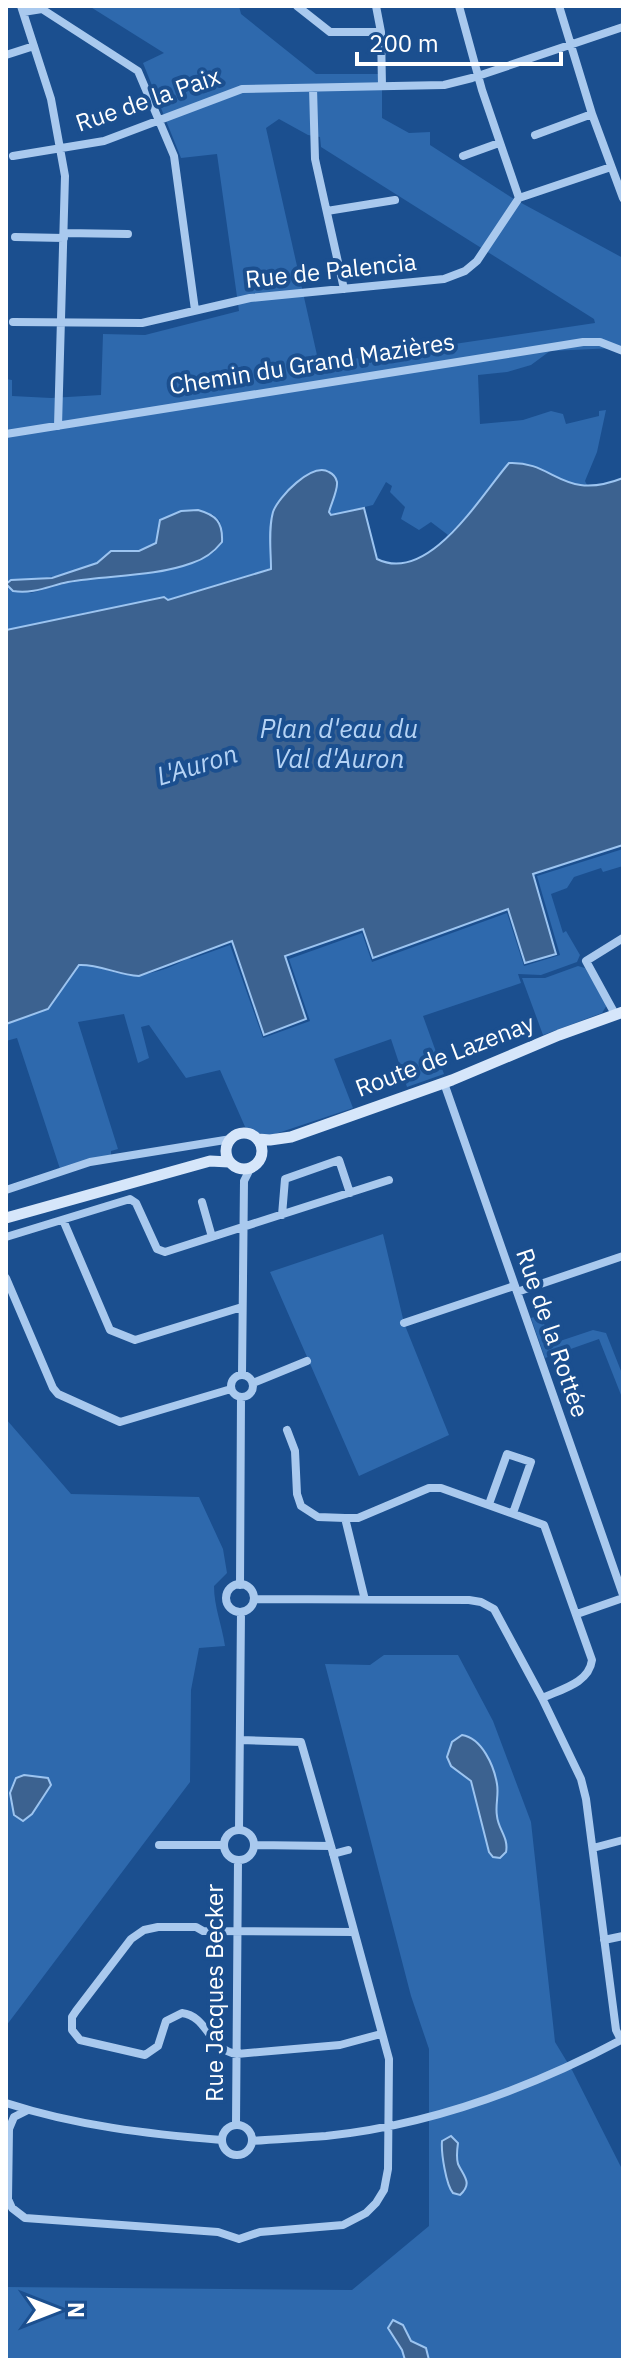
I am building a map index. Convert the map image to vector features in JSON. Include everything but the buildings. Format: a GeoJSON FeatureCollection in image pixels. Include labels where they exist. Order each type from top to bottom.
{"type":"FeatureCollection","features":[{"type":"Feature","properties":{"kind":"street"},"geometry":{"type":"LineString","coordinates":[[297,6],[330,32],[381,32]]}},
{"type":"Feature","properties":{"kind":"street"},"geometry":{"type":"LineString","coordinates":[[376,6],[381,32],[382,86]]}},
{"type":"Feature","properties":{"kind":"street"},"geometry":{"type":"LineString","coordinates":[[459,6],[499,143],[519,198],[611,167]]}},
{"type":"Feature","properties":{"kind":"street"},"geometry":{"type":"LineString","coordinates":[[559,6],[592,114],[623,198]]}},
{"type":"Feature","properties":{"kind":"street"},"geometry":{"type":"LineString","coordinates":[[58,426],[65,176],[51,99],[22,9],[42,9],[136,67],[175,161],[195,310]]}},
{"type":"Feature","properties":{"kind":"street","name":"Rue de la Paix"},"geometry":{"type":"LineString","coordinates":[[13,156],[104,141],[242,89],[431,86],[478,75],[623,27]]}},
{"type":"Feature","properties":{"kind":"street"},"geometry":{"type":"LineString","coordinates":[[6,55],[34,46]]}},
{"type":"Feature","properties":{"kind":"street"},"geometry":{"type":"LineString","coordinates":[[313,88],[314,152],[344,289]]}},
{"type":"Feature","properties":{"kind":"street"},"geometry":{"type":"LineString","coordinates":[[535,135],[592,114]]}},
{"type":"Feature","properties":{"kind":"street"},"geometry":{"type":"LineString","coordinates":[[463,156],[499,143]]}},
{"type":"Feature","properties":{"kind":"street","name":"Rue de Palencia"},"geometry":{"type":"LineString","coordinates":[[13,322],[142,323],[250,298],[454,276],[465,271],[482,255],[519,198]]}},
{"type":"Feature","properties":{"kind":"street"},"geometry":{"type":"LineString","coordinates":[[327,211],[395,200]]}},
{"type":"Feature","properties":{"kind":"street"},"geometry":{"type":"LineString","coordinates":[[15,237],[128,234]]}},
{"type":"Feature","properties":{"kind":"street","name":"Chemin du Grand Mazières"},"geometry":{"type":"LineString","coordinates":[[6,434],[583,342],[600,342],[623,351]]}},
{"type":"Feature","properties":{"kind":"street"},"geometry":{"type":"LineString","coordinates":[[621,1013],[586,961],[623,938]]}},
{"type":"Feature","properties":{"kind":"street","name":"Route de Lazenay"},"geometry":{"type":"LineString","coordinates":[[263,1153],[281,1140],[444,1083],[621,1013]]}},
{"type":"Feature","properties":{"kind":"street","name":"Rue de la Rottée"},"geometry":{"type":"LineString","coordinates":[[444,1083],[623,1597]]}},
{"type":"Feature","properties":{"kind":"street"},"geometry":{"type":"LineString","coordinates":[[210,1161],[245,1132],[258,1139],[263,1153],[244,1181],[242,1375]]}},
{"type":"Feature","properties":{"kind":"street","name":"Route de Lazenay"},"geometry":{"type":"LineString","coordinates":[[258,1139],[281,1140]]}},
{"type":"Feature","properties":{"kind":"street"},"geometry":{"type":"LineString","coordinates":[[228,1143],[233,1165],[244,1181]]}},
{"type":"Feature","properties":{"kind":"street"},"geometry":{"type":"LineString","coordinates":[[6,1190],[90,1162],[228,1143]]}},
{"type":"Feature","properties":{"kind":"street"},"geometry":{"type":"LineString","coordinates":[[282,1215],[285,1179],[339,1160],[350,1193]]}},
{"type":"Feature","properties":{"kind":"street"},"geometry":{"type":"LineString","coordinates":[[6,1218],[210,1161],[250,1169]]}},
{"type":"Feature","properties":{"kind":"street"},"geometry":{"type":"LineString","coordinates":[[6,1237],[130,1199],[136,1203],[160,1252],[389,1180]]}},
{"type":"Feature","properties":{"kind":"street"},"geometry":{"type":"LineString","coordinates":[[202,1202],[212,1237]]}},
{"type":"Feature","properties":{"kind":"street"},"geometry":{"type":"LineString","coordinates":[[63,1220],[110,1330],[121,1336],[135,1340],[242,1307]]}},
{"type":"Feature","properties":{"kind":"street"},"geometry":{"type":"LineString","coordinates":[[404,1323],[623,1256]]}},
{"type":"Feature","properties":{"kind":"street"},"geometry":{"type":"LineString","coordinates":[[6,1278],[53,1388],[78,1404],[120,1422],[231,1389]]}},
{"type":"Feature","properties":{"kind":"street"},"geometry":{"type":"LineString","coordinates":[[253,1383],[307,1361]]}},
{"type":"Feature","properties":{"kind":"street"},"geometry":{"type":"LineString","coordinates":[[231,1389],[233,1380],[242,1375],[253,1383]]}},
{"type":"Feature","properties":{"kind":"street"},"geometry":{"type":"LineString","coordinates":[[241,1397],[250,1393],[253,1383]]}},
{"type":"Feature","properties":{"kind":"street"},"geometry":{"type":"LineString","coordinates":[[231,1389],[241,1397]]}},
{"type":"Feature","properties":{"kind":"street"},"geometry":{"type":"LineString","coordinates":[[240,1585],[241,1397]]}},
{"type":"Feature","properties":{"kind":"street"},"geometry":{"type":"LineString","coordinates":[[287,1430],[295,1451],[297,1494],[301,1506],[318,1517],[358,1518],[429,1488],[441,1488],[544,1525],[592,1660],[591,1670],[582,1679],[542,1698]]}},
{"type":"Feature","properties":{"kind":"street"},"geometry":{"type":"LineString","coordinates":[[489,1504],[507,1454],[531,1462],[513,1513]]}},
{"type":"Feature","properties":{"kind":"street"},"geometry":{"type":"LineString","coordinates":[[345,1518],[365,1600]]}},
{"type":"Feature","properties":{"kind":"street"},"geometry":{"type":"LineString","coordinates":[[240,1585],[249,1587],[254,1599],[251,1607],[241,1612],[232,1610],[227,1599],[231,1589],[240,1585]]}},
{"type":"Feature","properties":{"kind":"street"},"geometry":{"type":"LineString","coordinates":[[577,1614],[623,1597]]}},
{"type":"Feature","properties":{"kind":"street"},"geometry":{"type":"LineString","coordinates":[[6,2103],[91,2126],[143,2134],[222,2140],[227,2151],[236,2155],[246,2151],[252,2141],[388,2126],[492,2098],[622,2039],[616,2030],[581,1779],[494,1609],[469,1600],[254,1599]]}},
{"type":"Feature","properties":{"kind":"street"},"geometry":{"type":"LineString","coordinates":[[239,1830],[241,1612]]}},
{"type":"Feature","properties":{"kind":"street"},"geometry":{"type":"LineString","coordinates":[[28,2110],[14,2117],[9,2129],[8,2199],[18,2215],[25,2218],[218,2232],[235,2239],[260,2232],[343,2225],[366,2213],[376,2203],[386,2180],[389,2059],[301,1742],[240,1740]]}},
{"type":"Feature","properties":{"kind":"street"},"geometry":{"type":"LineString","coordinates":[[239,1830],[252,1837],[254,1845],[348,1850]]}},
{"type":"Feature","properties":{"kind":"street"},"geometry":{"type":"LineString","coordinates":[[159,1845],[224,1845],[229,1834],[239,1830]]}},
{"type":"Feature","properties":{"kind":"street"},"geometry":{"type":"LineString","coordinates":[[593,1848],[623,1840]]}},
{"type":"Feature","properties":{"kind":"street","name":"Rue Jacques Becker"},"geometry":{"type":"LineString","coordinates":[[224,1845],[227,1854],[238,1860],[248,1857],[254,1845]]}},
{"type":"Feature","properties":{"kind":"street","name":"Rue Jacques Becker"},"geometry":{"type":"LineString","coordinates":[[236,2125],[238,1860]]}},
{"type":"Feature","properties":{"kind":"street"},"geometry":{"type":"LineString","coordinates":[[354,1932],[203,1931],[196,1927],[144,1930],[131,1939],[76,2011],[71,2023],[74,2035],[80,2040],[145,2055],[158,2046],[162,2029],[171,2017],[182,2013],[195,2016],[224,2051],[237,2054],[340,2045],[381,2034]]}},
{"type":"Feature","properties":{"kind":"street"},"geometry":{"type":"LineString","coordinates":[[604,1940],[623,1936]]}},
{"type":"Feature","properties":{"kind":"street","name":"Rue Jacques Becker"},"geometry":{"type":"LineString","coordinates":[[222,2140],[226,2130],[236,2125],[247,2129],[252,2141]]}},
{"type":"Feature","properties":{"kind":"shaded area"},"geometry":{"type":"Polygon","coordinates":[[[89,6],[239,6],[241,14],[316,74],[382,74],[382,118],[409,133],[430,132],[430,145],[514,199],[623,258],[623,351],[614,348],[550,351],[531,365],[507,372],[478,375],[480,424],[523,420],[551,411],[563,414],[566,424],[599,416],[599,411],[606,410],[597,452],[585,481],[587,485],[567,483],[518,463],[448,535],[431,522],[419,530],[401,519],[405,507],[390,492],[392,486],[386,482],[373,505],[331,515],[335,483],[326,470],[294,491],[277,507],[271,529],[271,568],[167,601],[93,611],[6,630],[6,584],[8,588],[31,593],[71,582],[184,565],[214,552],[222,542],[220,521],[212,514],[158,537],[156,544],[149,548],[111,551],[97,563],[63,575],[6,583],[6,379],[12,380],[12,396],[51,398],[101,395],[103,334],[145,335],[239,311],[217,154],[181,158],[143,63],[164,53],[89,6]],[[279,119],[266,128],[319,364],[595,323],[594,319],[321,147],[320,137],[308,135],[279,119]]]}},
{"type":"Feature","properties":{"kind":"shaded area"},"geometry":{"type":"Polygon","coordinates":[[[623,849],[623,866],[603,872],[601,868],[574,877],[567,888],[551,894],[563,933],[566,931],[580,955],[577,962],[541,975],[518,974],[521,983],[423,1016],[444,1074],[407,1087],[391,1039],[334,1059],[353,1108],[269,1136],[246,1129],[220,1070],[186,1078],[149,1025],[141,1027],[149,1058],[138,1063],[124,1014],[78,1022],[118,1149],[111,1151],[111,1159],[61,1172],[17,1038],[6,1041],[6,1024],[48,1009],[78,965],[122,974],[148,974],[230,945],[263,1038],[310,1021],[289,959],[362,933],[372,962],[507,913],[524,966],[560,955],[537,876],[623,849]]]}},
{"type":"Feature","properties":{"kind":"shaded area"},"geometry":{"type":"Polygon","coordinates":[[[578,966],[585,968],[607,1005],[602,1013],[543,1035],[522,978],[545,978],[578,966]]]}},
{"type":"Feature","properties":{"kind":"shaded area"},"geometry":{"type":"Polygon","coordinates":[[[383,1234],[404,1323],[449,1435],[359,1476],[270,1272],[383,1234]]]}},
{"type":"Feature","properties":{"kind":"shaded area"},"geometry":{"type":"Polygon","coordinates":[[[541,1315],[551,1344],[593,1330],[606,1333],[623,1376],[623,1400],[599,1339],[545,1358],[531,1318],[541,1315]]]}},
{"type":"Feature","properties":{"kind":"shaded area"},"geometry":{"type":"Polygon","coordinates":[[[6,1419],[71,1494],[199,1497],[223,1549],[227,1573],[214,1586],[225,1646],[199,1648],[191,1690],[190,1782],[6,2026],[6,1419]]]}},
{"type":"Feature","properties":{"kind":"shaded area"},"geometry":{"type":"Polygon","coordinates":[[[384,1655],[458,1655],[493,1721],[531,1822],[555,2042],[623,2171],[623,2360],[6,2360],[6,2287],[352,2290],[429,2226],[429,2049],[411,1996],[325,1664],[370,1665],[384,1655]]]}},
{"type":"Feature","properties":{"kind":"water","name":"Plan d'eau du Val d'Auron"},"geometry":{"type":"Polygon","coordinates":[[[509,463],[525,464],[586,486],[623,478],[623,845],[533,874],[556,954],[525,963],[508,909],[373,958],[363,929],[285,956],[306,1019],[264,1035],[232,941],[139,976],[79,965],[48,1009],[6,1024],[6,630],[164,597],[168,600],[271,569],[271,526],[276,506],[296,483],[322,470],[332,474],[337,482],[329,512],[331,515],[364,508],[377,559],[396,564],[416,559],[452,533],[509,463]]]}},
{"type":"Feature","properties":{"kind":"water"},"geometry":{"type":"Polygon","coordinates":[[[198,510],[217,520],[222,542],[209,555],[197,561],[162,571],[68,582],[28,591],[13,591],[6,584],[11,580],[52,578],[97,563],[111,551],[139,551],[156,543],[160,520],[181,511],[198,510]]]}},
{"type":"Feature","properties":{"kind":"water"},"geometry":{"type":"Polygon","coordinates":[[[462,1735],[481,1747],[495,1777],[497,1816],[507,1847],[500,1858],[493,1857],[489,1852],[471,1781],[451,1766],[447,1757],[452,1742],[462,1735]]]}},
{"type":"Feature","properties":{"kind":"water"},"geometry":{"type":"Polygon","coordinates":[[[24,1775],[48,1778],[51,1785],[32,1814],[23,1821],[14,1815],[10,1793],[16,1778],[24,1775]]]}},
{"type":"Feature","properties":{"kind":"water"},"geometry":{"type":"Polygon","coordinates":[[[451,2136],[458,2143],[457,2161],[467,2183],[460,2195],[450,2189],[443,2161],[442,2141],[451,2136]]]}},
{"type":"Feature","properties":{"kind":"water"},"geometry":{"type":"Polygon","coordinates":[[[393,2320],[403,2325],[411,2341],[426,2348],[429,2360],[405,2360],[388,2328],[393,2320]]]}},
{"type":"Feature","properties":{"kind":"water label","name":"L'Auron"},"geometry":{"type":"Point","coordinates":[197,765]}}]}
